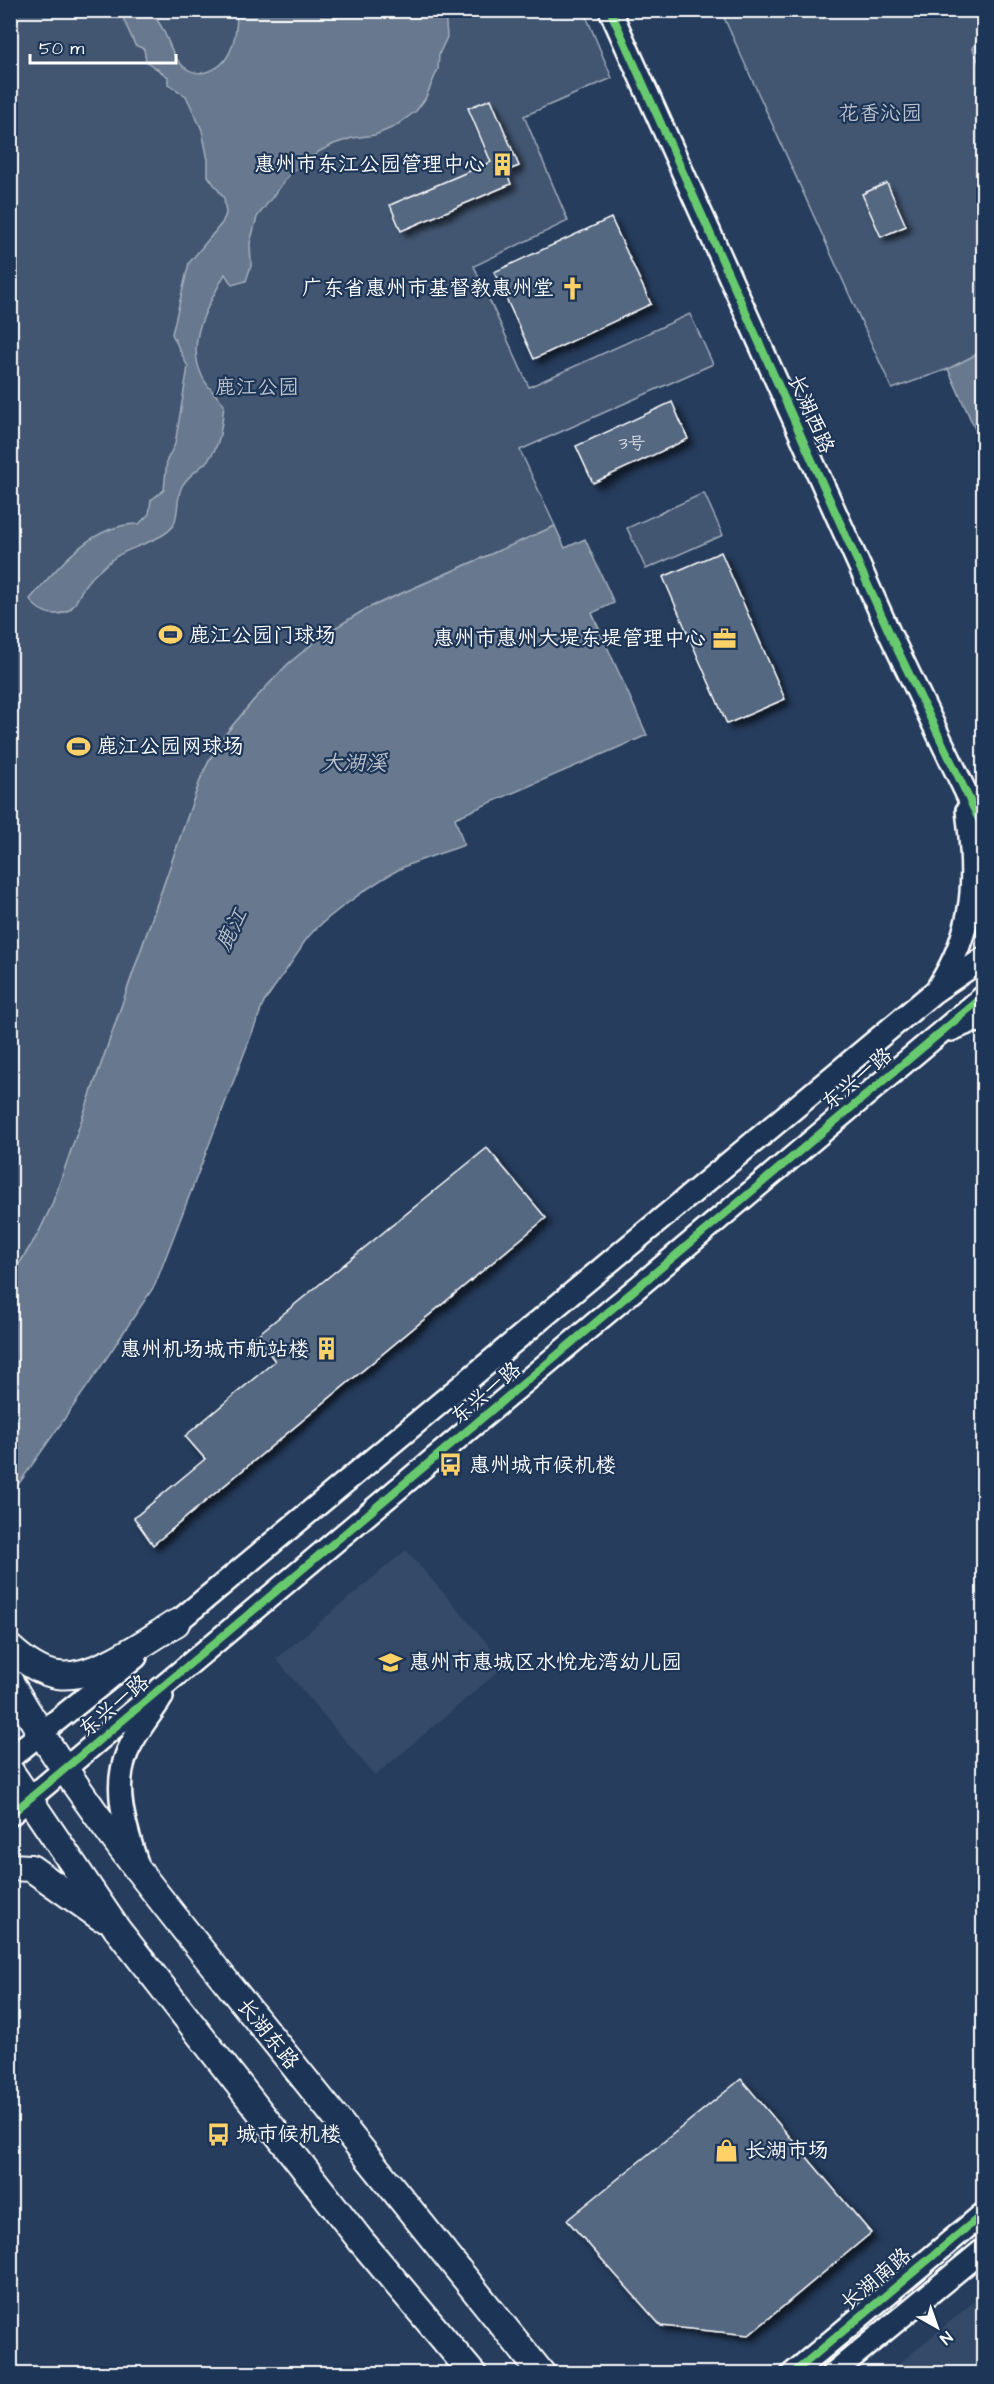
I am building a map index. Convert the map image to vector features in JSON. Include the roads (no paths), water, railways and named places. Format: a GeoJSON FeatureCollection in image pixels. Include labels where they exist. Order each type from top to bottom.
{"type":"FeatureCollection","features":[{"type":"Feature","properties":{"kind":"main road"},"geometry":{"type":"LineString","coordinates":[[10,1648],[40,1669],[56,1675],[76,1675],[108,1663],[176,1623]]}},
{"type":"Feature","properties":{"kind":"main road","name":"长湖东路"},"geometry":{"type":"LineString","coordinates":[[10,1682],[41,1735],[140,1875],[542,2373]]}},
{"type":"Feature","properties":{"kind":"main road"},"geometry":{"type":"LineString","coordinates":[[10,1771],[20,1808],[362,2241],[473,2373]]}},
{"type":"Feature","properties":{"kind":"main road"},"geometry":{"type":"LineString","coordinates":[[10,1867],[31,1868],[117,1929]]}},
{"type":"Feature","properties":{"kind":"street","name":"长湖西路"},"geometry":{"type":"LineString","coordinates":[[610,10],[889,632],[984,830]]}},
{"type":"Feature","properties":{"kind":"street"},"geometry":{"type":"LineString","coordinates":[[934,992],[961,942],[972,903],[971,849],[965,794]]}},
{"type":"Feature","properties":{"kind":"street","name":"东兴一路"},"geometry":{"type":"LineString","coordinates":[[10,1758],[41,1735],[934,992],[984,958]]}},
{"type":"Feature","properties":{"kind":"street","name":"东兴一路"},"geometry":{"type":"LineString","coordinates":[[20,1808],[984,996]]}},
{"type":"Feature","properties":{"kind":"street"},"geometry":{"type":"LineString","coordinates":[[934,1038],[970,1022],[984,1021]]}},
{"type":"Feature","properties":{"kind":"street"},"geometry":{"type":"LineString","coordinates":[[140,1875],[122,1812],[121,1773],[127,1752],[174,1680]]}},
{"type":"Feature","properties":{"kind":"street","name":"长湖南路"},"geometry":{"type":"LineString","coordinates":[[792,2373],[984,2213]]}},
{"type":"Feature","properties":{"kind":"street"},"geometry":{"type":"LineString","coordinates":[[832,2373],[984,2249]]}},
{"type":"Feature","properties":{"kind":"water"},"geometry":{"type":"Polygon","coordinates":[[[120,11],[150,11],[180,63],[186,69],[198,73],[215,69],[228,56],[236,29],[237,11],[445,11],[447,37],[439,54],[438,69],[425,99],[416,111],[394,127],[375,135],[352,138],[320,151],[290,174],[257,217],[250,243],[251,266],[246,281],[232,285],[225,274],[200,324],[197,338],[198,365],[203,378],[224,404],[216,448],[208,460],[182,486],[175,522],[169,531],[117,556],[89,580],[69,610],[54,614],[40,610],[30,599],[77,549],[91,539],[122,526],[139,524],[149,514],[151,500],[164,490],[167,460],[175,444],[188,367],[172,334],[189,263],[222,223],[226,214],[224,198],[208,176],[208,160],[202,130],[186,96],[168,84],[168,77],[146,61],[144,49],[135,45],[120,11]]]}},
{"type":"Feature","properties":{"kind":"water"},"geometry":{"type":"Polygon","coordinates":[[[980,11],[983,11],[983,72],[973,49],[978,37],[980,11]]]}},
{"type":"Feature","properties":{"kind":"water"},"geometry":{"type":"Polygon","coordinates":[[[983,351],[983,447],[948,369],[983,351]]]}},
{"type":"Feature","properties":{"kind":"water","name":"大湖溪"},"geometry":{"type":"Polygon","coordinates":[[[555,526],[565,548],[585,539],[614,603],[592,613],[647,735],[455,818],[464,845],[408,865],[382,880],[331,915],[306,940],[264,1002],[155,1285],[11,1495],[11,1277],[38,1234],[52,1205],[202,775],[219,742],[288,664],[322,636],[366,609],[555,526]]]}},
{"type":"Feature","properties":{"kind":"place","name":"惠州市东江公园管理中心"},"geometry":{"type":"Point","coordinates":[503,164]}},
{"type":"Feature","properties":{"kind":"place","name":"广东省惠州市基督教惠州堂"},"geometry":{"type":"Point","coordinates":[572,288]}},
{"type":"Feature","properties":{"kind":"place","name":"鹿江公园门球场"},"geometry":{"type":"Point","coordinates":[171,635]}},
{"type":"Feature","properties":{"kind":"place","name":"惠州市惠州大堤东堤管理中心"},"geometry":{"type":"Point","coordinates":[724,638]}},
{"type":"Feature","properties":{"kind":"place","name":"鹿江公园网球场"},"geometry":{"type":"Point","coordinates":[79,746]}},
{"type":"Feature","properties":{"kind":"place","name":"惠州机场城市航站楼"},"geometry":{"type":"Point","coordinates":[327,1349]}},
{"type":"Feature","properties":{"kind":"place","name":"惠州城市候机楼"},"geometry":{"type":"Point","coordinates":[451,1465]}},
{"type":"Feature","properties":{"kind":"place","name":"惠州市惠城区水悦龙湾幼儿园"},"geometry":{"type":"Point","coordinates":[391,1662]}},
{"type":"Feature","properties":{"kind":"place","name":"城市候机楼"},"geometry":{"type":"Point","coordinates":[218,2134]}},
{"type":"Feature","properties":{"kind":"place","name":"长湖市场"},"geometry":{"type":"Point","coordinates":[727,2150]}},
{"type":"Feature","properties":{"kind":"park label","name":"花香沁园"},"geometry":{"type":"Point","coordinates":[880,113]}},
{"type":"Feature","properties":{"kind":"park label","name":"鹿江公园"},"geometry":{"type":"Point","coordinates":[257,387]}},
{"type":"Feature","properties":{"kind":"water label","name":"鹿江"},"geometry":{"type":"Point","coordinates":[232,930]}}]}
